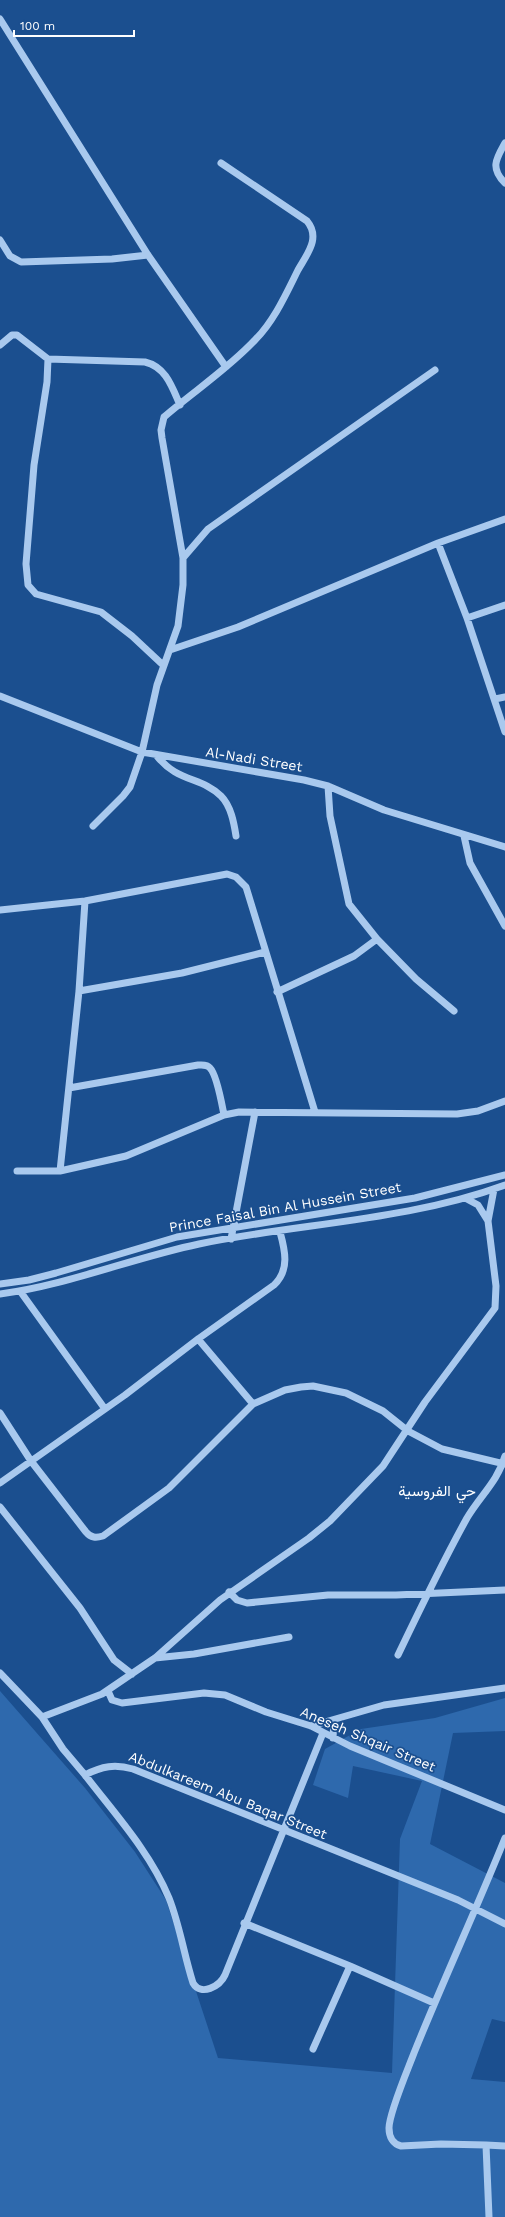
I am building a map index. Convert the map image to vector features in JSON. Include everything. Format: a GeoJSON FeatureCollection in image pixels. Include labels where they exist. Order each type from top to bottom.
{"type":"FeatureCollection","features":[{"type":"Feature","properties":{"kind":"street"},"geometry":{"type":"LineString","coordinates":[[0,19],[148,255],[226,367]]}},
{"type":"Feature","properties":{"kind":"street"},"geometry":{"type":"LineString","coordinates":[[505,142],[495,162],[495,169],[505,183]]}},
{"type":"Feature","properties":{"kind":"street"},"geometry":{"type":"LineString","coordinates":[[93,826],[130,787],[142,752],[163,665],[178,626],[183,558],[161,430],[164,417],[226,367],[256,340],[268,324],[312,245],[314,233],[307,221],[221,163]]}},
{"type":"Feature","properties":{"kind":"street"},"geometry":{"type":"LineString","coordinates":[[0,240],[10,256],[20,262],[112,259],[148,255]]}},
{"type":"Feature","properties":{"kind":"street"},"geometry":{"type":"LineString","coordinates":[[0,345],[12,335],[17,335],[26,340],[48,359],[146,362],[156,366],[165,374],[180,405]]}},
{"type":"Feature","properties":{"kind":"street"},"geometry":{"type":"LineString","coordinates":[[48,359],[46,388],[34,465],[26,564],[28,585],[36,594],[101,612],[127,631],[163,665]]}},
{"type":"Feature","properties":{"kind":"street"},"geometry":{"type":"LineString","coordinates":[[183,558],[208,529],[435,370]]}},
{"type":"Feature","properties":{"kind":"street"},"geometry":{"type":"LineString","coordinates":[[170,650],[238,627],[438,543],[505,519]]}},
{"type":"Feature","properties":{"kind":"street"},"geometry":{"type":"LineString","coordinates":[[438,543],[467,618],[505,732]]}},
{"type":"Feature","properties":{"kind":"street"},"geometry":{"type":"LineString","coordinates":[[467,618],[505,605]]}},
{"type":"Feature","properties":{"kind":"street","name":"Al-Nadi Street"},"geometry":{"type":"LineString","coordinates":[[0,696],[142,752],[157,756],[304,780],[328,786],[384,810],[464,836],[505,847]]}},
{"type":"Feature","properties":{"kind":"street"},"geometry":{"type":"LineString","coordinates":[[494,699],[505,697]]}},
{"type":"Feature","properties":{"kind":"street"},"geometry":{"type":"LineString","coordinates":[[157,756],[170,771],[210,788],[221,796],[229,809],[236,836]]}},
{"type":"Feature","properties":{"kind":"street"},"geometry":{"type":"LineString","coordinates":[[328,786],[330,816],[349,904],[377,939],[416,979],[454,1011]]}},
{"type":"Feature","properties":{"kind":"street"},"geometry":{"type":"LineString","coordinates":[[464,836],[470,863],[505,926]]}},
{"type":"Feature","properties":{"kind":"street"},"geometry":{"type":"LineString","coordinates":[[0,910],[85,901],[231,874],[242,881],[246,887],[314,1112]]}},
{"type":"Feature","properties":{"kind":"street"},"geometry":{"type":"LineString","coordinates":[[60,1171],[79,991],[85,901]]}},
{"type":"Feature","properties":{"kind":"street"},"geometry":{"type":"LineString","coordinates":[[277,992],[354,956],[377,939]]}},
{"type":"Feature","properties":{"kind":"street"},"geometry":{"type":"LineString","coordinates":[[79,991],[182,973],[265,952]]}},
{"type":"Feature","properties":{"kind":"street"},"geometry":{"type":"LineString","coordinates":[[69,1088],[198,1065],[206,1065],[211,1068],[214,1075],[224,1115]]}},
{"type":"Feature","properties":{"kind":"street"},"geometry":{"type":"LineString","coordinates":[[17,1171],[60,1171],[135,1153],[224,1115],[255,1112],[457,1114],[478,1111],[505,1101]]}},
{"type":"Feature","properties":{"kind":"street"},"geometry":{"type":"LineString","coordinates":[[231,1239],[255,1112]]}},
{"type":"Feature","properties":{"kind":"street","name":"Prince Faisal Bin Al Hussein Street"},"geometry":{"type":"LineString","coordinates":[[0,1284],[29,1280],[56,1273],[177,1237],[415,1198],[505,1175]]}},
{"type":"Feature","properties":{"kind":"street","name":"Prince Faisal Bin Al Hussein Street"},"geometry":{"type":"LineString","coordinates":[[0,1294],[20,1291],[200,1244],[360,1219],[465,1198],[505,1185]]}},
{"type":"Feature","properties":{"kind":"street"},"geometry":{"type":"LineString","coordinates":[[42,1717],[86,1701],[108,1691],[156,1658],[229,1592],[309,1538],[330,1521],[383,1466],[408,1431],[425,1402],[495,1308],[496,1286],[488,1221],[494,1189]]}},
{"type":"Feature","properties":{"kind":"street"},"geometry":{"type":"LineString","coordinates":[[465,1198],[478,1206],[488,1221]]}},
{"type":"Feature","properties":{"kind":"street"},"geometry":{"type":"LineString","coordinates":[[0,1483],[105,1409],[278,1281],[283,1271],[285,1260],[280,1232]]}},
{"type":"Feature","properties":{"kind":"street"},"geometry":{"type":"LineString","coordinates":[[20,1291],[105,1409]]}},
{"type":"Feature","properties":{"kind":"street"},"geometry":{"type":"LineString","coordinates":[[198,1339],[252,1404]]}},
{"type":"Feature","properties":{"kind":"street"},"geometry":{"type":"LineString","coordinates":[[0,1412],[31,1461],[86,1532],[92,1537],[98,1538],[103,1536],[169,1488],[252,1404],[278,1392],[301,1386],[331,1389],[359,1398],[383,1411],[408,1431],[453,1453],[504,1461],[497,1477],[469,1516],[428,1592],[398,1655]]}},
{"type":"Feature","properties":{"kind":"street"},"geometry":{"type":"LineString","coordinates":[[0,1506],[80,1608],[114,1660],[122,1668],[132,1674]]}},
{"type":"Feature","properties":{"kind":"street"},"geometry":{"type":"LineString","coordinates":[[229,1592],[237,1600],[247,1603],[328,1595],[396,1595],[428,1592],[505,1590]]}},
{"type":"Feature","properties":{"kind":"street"},"geometry":{"type":"LineString","coordinates":[[156,1658],[194,1654],[289,1638]]}},
{"type":"Feature","properties":{"kind":"street"},"geometry":{"type":"LineString","coordinates":[[0,1673],[42,1717],[63,1749],[85,1774],[144,1854],[162,1883],[182,1934],[194,1986],[205,1989],[220,1984],[322,1733]]}},
{"type":"Feature","properties":{"kind":"street"},"geometry":{"type":"LineString","coordinates":[[312,1726],[367,1709],[404,1701],[505,1688]]}},
{"type":"Feature","properties":{"kind":"street","name":"Aneseh Shqair Street"},"geometry":{"type":"LineString","coordinates":[[108,1691],[112,1700],[122,1703],[214,1693],[225,1695],[266,1712],[312,1726],[333,1738],[505,1810]]}},
{"type":"Feature","properties":{"kind":"street"},"geometry":{"type":"LineString","coordinates":[[333,1738],[334,1720]]}},
{"type":"Feature","properties":{"kind":"street","name":"Abdulkareem Abu Baqar Street"},"geometry":{"type":"LineString","coordinates":[[85,1774],[112,1765],[133,1769],[477,1908],[505,1924]]}},
{"type":"Feature","properties":{"kind":"street"},"geometry":{"type":"LineString","coordinates":[[505,1838],[477,1908],[434,2003],[406,2075],[389,2126],[392,2140],[396,2144],[407,2146],[441,2144],[505,2146]]}},
{"type":"Feature","properties":{"kind":"street"},"geometry":{"type":"LineString","coordinates":[[244,1923],[350,1966],[434,2003]]}},
{"type":"Feature","properties":{"kind":"street"},"geometry":{"type":"LineString","coordinates":[[313,2049],[350,1966]]}},
{"type":"Feature","properties":{"kind":"street"},"geometry":{"type":"LineString","coordinates":[[486,2145],[489,2217]]}},
{"type":"Feature","properties":{"kind":"shaded area"},"geometry":{"type":"Polygon","coordinates":[[[0,1691],[85,1788],[135,1852],[166,1900],[218,2058],[392,2073],[400,1839],[422,1781],[353,1766],[348,1798],[313,1785],[325,1749],[361,1729],[435,1718],[505,1698],[505,1731],[453,1733],[430,1844],[505,1883],[505,2022],[492,2019],[471,2079],[505,2082],[505,2217],[0,2217],[0,1691]]]}},
{"type":"Feature","properties":{"kind":"district","name":"حي الفروسية"},"geometry":{"type":"Point","coordinates":[437,1491]}}]}
